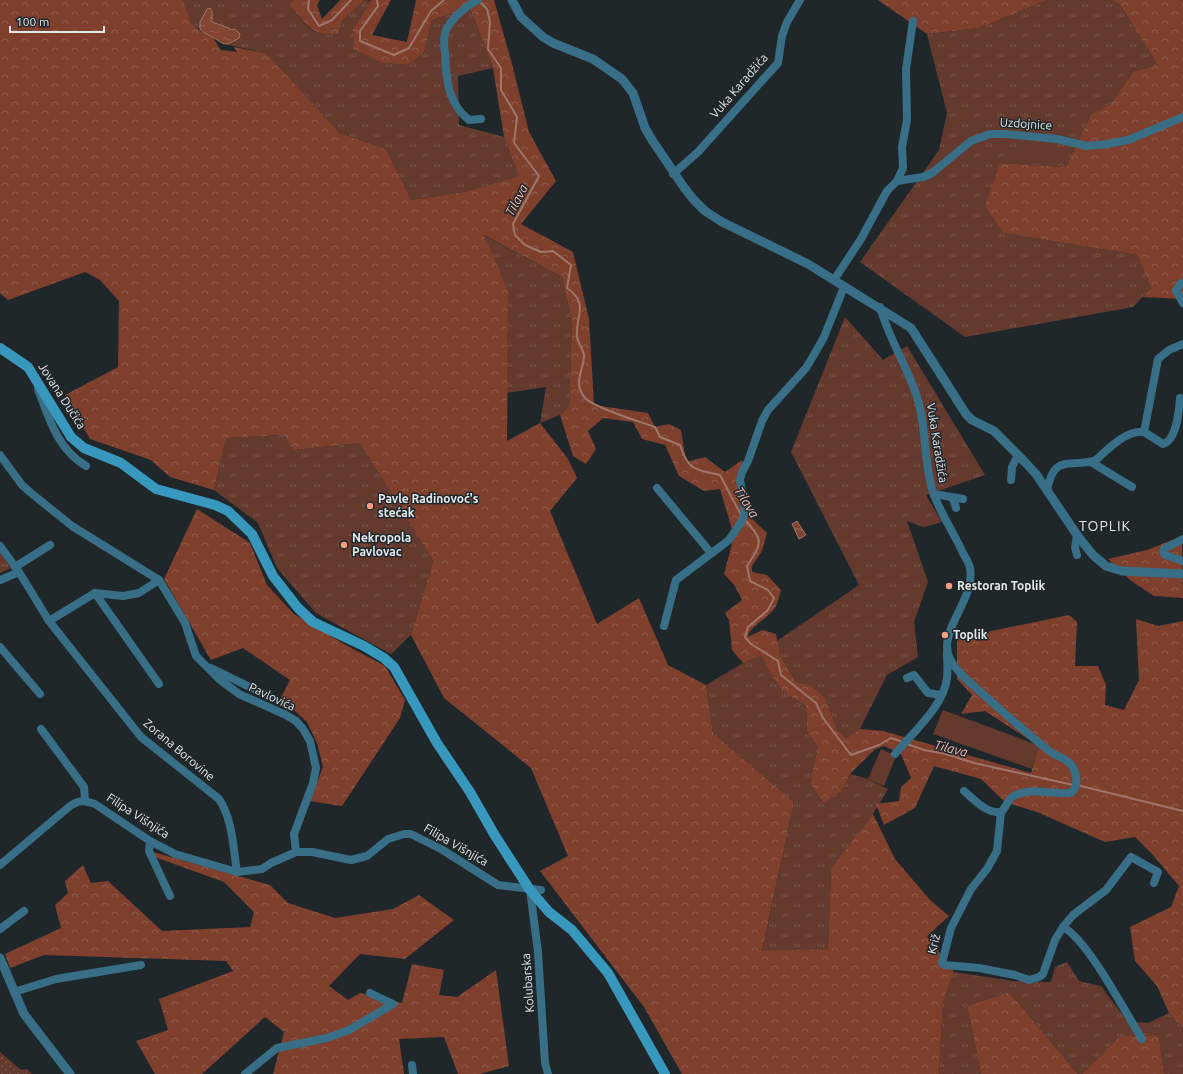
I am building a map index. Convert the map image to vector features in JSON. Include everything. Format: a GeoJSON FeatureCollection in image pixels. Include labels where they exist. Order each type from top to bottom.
{"type":"FeatureCollection","features":[{"type":"Feature","properties":{"kind":"main road","name":"Jovana Dučića"},"geometry":{"type":"LineString","coordinates":[[0,348],[28,367],[71,437],[84,448],[121,463],[156,488],[215,505],[228,511],[252,534],[273,576],[298,608],[313,622],[364,646],[384,658]]}},
{"type":"Feature","properties":{"kind":"main road","name":"Filipa Višnjića"},"geometry":{"type":"LineString","coordinates":[[384,658],[400,675],[437,743],[470,792],[494,834],[530,890]]}},
{"type":"Feature","properties":{"kind":"main road"},"geometry":{"type":"LineString","coordinates":[[530,890],[549,912],[572,930],[608,972],[666,1074]]}},
{"type":"Feature","properties":{"kind":"street","name":"Vuka Karadžića"},"geometry":{"type":"LineString","coordinates":[[512,0],[521,17],[543,37],[553,43],[593,59],[622,78],[636,99],[645,128],[673,174],[693,200],[705,211],[722,222],[808,264],[911,328],[966,414],[972,420],[994,431],[1018,455],[1047,491],[1077,535],[1093,555],[1106,566],[1122,571],[1183,574]]}},
{"type":"Feature","properties":{"kind":"street","name":"Vuka Karadžića"},"geometry":{"type":"LineString","coordinates":[[673,174],[698,152],[778,63],[782,36],[787,22],[800,0]]}},
{"type":"Feature","properties":{"kind":"street"},"geometry":{"type":"LineString","coordinates":[[476,1],[469,5],[447,28],[444,48],[446,78],[453,100],[469,120],[481,119]]}},
{"type":"Feature","properties":{"kind":"street"},"geometry":{"type":"LineString","coordinates":[[834,280],[861,239],[887,191],[897,181],[904,168],[902,147],[907,120],[906,69],[913,21]]}},
{"type":"Feature","properties":{"kind":"street","name":"Uzdojnice"},"geometry":{"type":"LineString","coordinates":[[897,181],[923,177],[932,173],[964,145],[990,134],[1034,136],[1087,146],[1128,140],[1183,117]]}},
{"type":"Feature","properties":{"kind":"street"},"geometry":{"type":"LineString","coordinates":[[1180,283],[1176,290],[1183,303]]}},
{"type":"Feature","properties":{"kind":"street"},"geometry":{"type":"LineString","coordinates":[[664,626],[676,580],[729,540],[743,519],[745,510],[740,480],[762,421],[768,410],[806,368],[815,354],[827,332],[844,287]]}},
{"type":"Feature","properties":{"kind":"street","name":"Vuka Karadžića"},"geometry":{"type":"LineString","coordinates":[[880,308],[890,336],[917,397],[921,415],[929,477],[934,494],[970,568],[968,589],[961,609],[947,637],[947,678],[941,695],[930,717],[895,754]]}},
{"type":"Feature","properties":{"kind":"street"},"geometry":{"type":"LineString","coordinates":[[1144,432],[1158,359],[1169,350],[1183,344]]}},
{"type":"Feature","properties":{"kind":"street"},"geometry":{"type":"LineString","coordinates":[[35,379],[53,430],[65,448],[86,466]]}},
{"type":"Feature","properties":{"kind":"street"},"geometry":{"type":"LineString","coordinates":[[1047,491],[1050,476],[1059,466],[1070,462],[1091,462],[1096,460],[1109,447],[1136,432],[1144,432],[1163,444],[1168,441],[1177,423],[1180,398]]}},
{"type":"Feature","properties":{"kind":"street","name":"Pavlovića"},"geometry":{"type":"LineString","coordinates":[[0,455],[3,468],[72,526],[159,580],[185,623],[196,656],[219,679],[239,694],[270,706],[296,721],[310,740],[316,768],[313,783],[294,834],[296,852]]}},
{"type":"Feature","properties":{"kind":"street"},"geometry":{"type":"LineString","coordinates":[[1011,480],[1012,467],[1018,455]]}},
{"type":"Feature","properties":{"kind":"street"},"geometry":{"type":"LineString","coordinates":[[1091,462],[1132,487]]}},
{"type":"Feature","properties":{"kind":"street"},"geometry":{"type":"LineString","coordinates":[[657,488],[711,553]]}},
{"type":"Feature","properties":{"kind":"street"},"geometry":{"type":"LineString","coordinates":[[934,494],[962,499]]}},
{"type":"Feature","properties":{"kind":"street"},"geometry":{"type":"LineString","coordinates":[[953,498],[956,508]]}},
{"type":"Feature","properties":{"kind":"street"},"geometry":{"type":"LineString","coordinates":[[1077,535],[1075,548],[1077,555]]}},
{"type":"Feature","properties":{"kind":"street"},"geometry":{"type":"LineString","coordinates":[[1183,539],[1164,549],[1163,552],[1165,555],[1183,561]]}},
{"type":"Feature","properties":{"kind":"street"},"geometry":{"type":"LineString","coordinates":[[0,580],[17,570],[50,545]]}},
{"type":"Feature","properties":{"kind":"street","name":"Zorana Borovine"},"geometry":{"type":"LineString","coordinates":[[0,546],[49,621],[142,737],[219,799],[226,809],[229,819],[237,872]]}},
{"type":"Feature","properties":{"kind":"street"},"geometry":{"type":"LineString","coordinates":[[49,621],[95,593],[123,596],[139,593],[159,580]]}},
{"type":"Feature","properties":{"kind":"street"},"geometry":{"type":"LineString","coordinates":[[95,593],[159,684]]}},
{"type":"Feature","properties":{"kind":"street"},"geometry":{"type":"LineString","coordinates":[[0,647],[40,694]]}},
{"type":"Feature","properties":{"kind":"street"},"geometry":{"type":"LineString","coordinates":[[946,648],[950,659],[972,684],[1050,752],[1071,764],[1074,770],[1076,785],[1071,793],[1054,794],[1036,792],[1016,795],[1010,799],[1006,809],[996,813],[984,808],[964,790]]}},
{"type":"Feature","properties":{"kind":"street","name":"Pavlovića"},"geometry":{"type":"LineString","coordinates":[[206,665],[270,697]]}},
{"type":"Feature","properties":{"kind":"street"},"geometry":{"type":"LineString","coordinates":[[907,678],[914,675],[928,693],[941,695]]}},
{"type":"Feature","properties":{"kind":"street"},"geometry":{"type":"LineString","coordinates":[[0,865],[70,806],[78,801],[85,800],[84,787],[41,729]]}},
{"type":"Feature","properties":{"kind":"street","name":"Filipa Višnjića"},"geometry":{"type":"LineString","coordinates":[[85,800],[95,804],[150,841],[175,854],[237,872],[262,869],[271,863],[296,852],[312,852],[351,860],[367,856],[388,839],[404,834],[411,834],[441,849],[498,885],[530,890],[541,890]]}},
{"type":"Feature","properties":{"kind":"street","name":"Križ"},"geometry":{"type":"LineString","coordinates":[[1001,812],[997,851],[987,869],[971,889],[951,928],[942,963],[944,965],[979,968],[1015,975],[1029,980],[1034,979],[1042,974],[1055,940],[1063,927],[1073,915],[1106,890],[1132,857],[1158,872],[1154,883]]}},
{"type":"Feature","properties":{"kind":"street"},"geometry":{"type":"LineString","coordinates":[[150,841],[149,851],[170,896]]}},
{"type":"Feature","properties":{"kind":"street","name":"Kolubarska"},"geometry":{"type":"LineString","coordinates":[[530,890],[538,952],[545,1063],[548,1074]]}},
{"type":"Feature","properties":{"kind":"street"},"geometry":{"type":"LineString","coordinates":[[0,929],[24,911]]}},
{"type":"Feature","properties":{"kind":"street"},"geometry":{"type":"LineString","coordinates":[[1063,927],[1070,930],[1088,952],[1142,1039]]}},
{"type":"Feature","properties":{"kind":"street"},"geometry":{"type":"LineString","coordinates":[[0,958],[24,1014],[70,1074]]}},
{"type":"Feature","properties":{"kind":"street"},"geometry":{"type":"LineString","coordinates":[[14,992],[56,979],[141,965]]}},
{"type":"Feature","properties":{"kind":"street"},"geometry":{"type":"LineString","coordinates":[[245,1074],[277,1048],[327,1038],[349,1030],[393,1004],[370,993]]}},
{"type":"Feature","properties":{"kind":"street"},"geometry":{"type":"LineString","coordinates":[[412,1065],[413,1074]]}},
{"type":"Feature","properties":{"kind":"green space"},"geometry":{"type":"Polygon","coordinates":[[[0,0],[183,0],[191,23],[203,33],[213,38],[221,50],[237,52],[234,47],[266,53],[340,133],[386,149],[411,200],[464,192],[519,176],[504,137],[493,68],[470,8],[432,20],[424,52],[409,65],[383,63],[354,49],[353,29],[371,1],[370,0],[391,0],[372,35],[407,42],[416,0],[494,0],[529,132],[556,181],[521,224],[573,252],[589,319],[594,405],[648,413],[655,427],[669,424],[681,430],[686,462],[705,457],[725,472],[742,460],[744,511],[767,533],[762,551],[752,566],[752,572],[767,575],[781,590],[775,608],[752,629],[747,637],[763,630],[776,634],[780,655],[796,682],[811,685],[825,698],[837,730],[846,739],[860,729],[883,731],[1031,773],[1039,746],[985,711],[961,714],[972,695],[957,679],[957,638],[1069,615],[1077,622],[1075,666],[1098,666],[1106,685],[1105,705],[1124,710],[1139,680],[1136,619],[1158,626],[1183,621],[1183,1028],[1169,1013],[1157,986],[1135,961],[1130,927],[1171,907],[1179,886],[1153,855],[1135,837],[1105,842],[1037,812],[1005,802],[981,779],[934,766],[915,808],[884,825],[876,804],[899,801],[901,787],[911,778],[901,754],[884,746],[875,749],[850,774],[841,791],[824,803],[810,783],[818,747],[807,732],[806,705],[783,691],[774,679],[761,656],[743,663],[732,650],[729,620],[725,613],[742,600],[735,586],[724,574],[734,536],[720,489],[704,491],[679,476],[665,445],[642,439],[633,422],[603,418],[588,431],[596,449],[586,464],[573,456],[560,415],[569,406],[572,321],[562,277],[484,235],[508,290],[507,441],[540,423],[568,459],[577,478],[550,511],[597,624],[639,598],[668,665],[706,685],[713,733],[794,802],[762,951],[828,949],[831,868],[873,814],[895,859],[930,900],[949,916],[927,936],[954,972],[943,1002],[939,1074],[682,1074],[644,1007],[540,871],[568,856],[531,768],[444,698],[411,635],[433,561],[360,443],[294,450],[284,435],[226,438],[214,490],[170,477],[151,460],[90,439],[65,395],[118,367],[119,301],[100,280],[85,272],[8,300],[0,293],[0,0]]]}},
{"type":"Feature","properties":{"kind":"green space"},"geometry":{"type":"Polygon","coordinates":[[[183,0],[294,0],[289,4],[309,28],[321,33],[329,34],[338,34],[342,21],[364,0],[371,1],[353,29],[383,63],[409,65],[424,52],[432,20],[470,8],[493,68],[458,76],[459,125],[504,137],[519,176],[464,192],[410,200],[386,149],[340,133],[266,53],[224,44],[239,38],[240,34],[212,22],[212,11],[207,9],[200,22],[200,29],[191,23],[183,0]]]}},
{"type":"Feature","properties":{"kind":"green space"},"geometry":{"type":"Polygon","coordinates":[[[294,0],[320,0],[317,5],[322,19],[340,0],[364,0],[342,21],[338,34],[329,34],[315,31],[309,27],[289,4],[294,0]]]}},
{"type":"Feature","properties":{"kind":"green space"},"geometry":{"type":"Polygon","coordinates":[[[878,0],[1048,0],[979,28],[927,34],[878,0]]]}},
{"type":"Feature","properties":{"kind":"green space"},"geometry":{"type":"Polygon","coordinates":[[[1048,0],[1113,0],[1120,5],[1158,65],[1134,71],[1110,104],[1091,114],[1066,167],[1000,163],[1004,233],[1137,255],[1151,288],[1133,307],[965,337],[860,262],[939,150],[947,113],[927,34],[979,28],[1048,0]]]}},
{"type":"Feature","properties":{"kind":"green space"},"geometry":{"type":"Polygon","coordinates":[[[1113,0],[1183,0],[1183,299],[1143,297],[1151,288],[1137,255],[1004,233],[985,206],[1000,163],[1066,167],[1091,114],[1110,104],[1134,71],[1158,65],[1120,5],[1113,0]]]}},
{"type":"Feature","properties":{"kind":"green space"},"geometry":{"type":"Polygon","coordinates":[[[1019,141],[1056,145],[1055,162],[1017,159],[1019,141]]]}},
{"type":"Feature","properties":{"kind":"green space"},"geometry":{"type":"Polygon","coordinates":[[[483,235],[562,277],[572,321],[569,406],[560,415],[540,423],[546,387],[507,393],[508,290],[483,235]]]}},
{"type":"Feature","properties":{"kind":"green space"},"geometry":{"type":"Polygon","coordinates":[[[845,317],[883,360],[907,346],[985,475],[926,495],[942,522],[924,527],[907,521],[928,582],[914,622],[918,657],[887,675],[860,729],[846,740],[837,730],[825,698],[811,685],[796,682],[780,655],[777,641],[859,585],[791,452],[845,317]]]}},
{"type":"Feature","properties":{"kind":"green space"},"geometry":{"type":"Polygon","coordinates":[[[284,435],[294,450],[360,443],[433,561],[411,635],[391,654],[316,613],[277,568],[258,523],[214,490],[226,438],[284,435]]]}},
{"type":"Feature","properties":{"kind":"green space"},"geometry":{"type":"Polygon","coordinates":[[[197,509],[250,543],[267,585],[294,614],[344,644],[385,666],[405,700],[400,718],[342,806],[310,801],[323,767],[317,743],[307,722],[294,710],[278,703],[290,680],[243,648],[211,660],[164,579],[197,509]]]}},
{"type":"Feature","properties":{"kind":"green space"},"geometry":{"type":"Polygon","coordinates":[[[1182,536],[1183,598],[1154,596],[1130,580],[1108,559],[1147,550],[1182,536]]]}},
{"type":"Feature","properties":{"kind":"green space"},"geometry":{"type":"Polygon","coordinates":[[[0,553],[11,568],[0,573],[0,553]]]}},
{"type":"Feature","properties":{"kind":"green space"},"geometry":{"type":"Polygon","coordinates":[[[761,656],[774,679],[783,691],[806,705],[807,732],[818,747],[810,783],[841,791],[850,774],[868,779],[888,789],[873,814],[831,868],[828,949],[762,952],[794,802],[713,733],[706,685],[743,663],[761,656]]]}},
{"type":"Feature","properties":{"kind":"green space"},"geometry":{"type":"Polygon","coordinates":[[[943,710],[1040,746],[1032,769],[933,734],[943,710]]]}},
{"type":"Feature","properties":{"kind":"green space"},"geometry":{"type":"Polygon","coordinates":[[[881,749],[896,756],[884,786],[868,779],[881,749]]]}},
{"type":"Feature","properties":{"kind":"green space"},"geometry":{"type":"Polygon","coordinates":[[[153,852],[270,885],[288,903],[335,918],[393,909],[419,895],[454,920],[405,959],[360,954],[329,986],[348,1000],[360,993],[402,1003],[412,964],[444,970],[439,995],[457,997],[496,970],[509,1066],[480,1074],[458,1074],[444,1037],[399,1039],[404,1074],[273,1074],[284,1032],[265,1017],[202,1074],[155,1074],[136,1041],[168,1030],[159,999],[233,971],[226,961],[44,955],[10,968],[5,954],[61,928],[55,905],[68,893],[65,881],[83,865],[91,883],[108,881],[162,931],[250,927],[254,912],[224,882],[152,856],[153,852]]]}},
{"type":"Feature","properties":{"kind":"green space"},"geometry":{"type":"Polygon","coordinates":[[[1067,962],[1079,981],[1101,986],[1127,1021],[1148,1023],[1169,1013],[1183,1028],[1183,1074],[1164,1074],[1157,1035],[1120,1036],[1082,1074],[1078,1074],[1009,992],[967,1006],[981,1074],[939,1074],[943,1002],[954,972],[1013,981],[1051,982],[1055,967],[1067,962]]]}},
{"type":"Feature","properties":{"kind":"green space"},"geometry":{"type":"Polygon","coordinates":[[[1009,992],[1078,1074],[981,1074],[967,1006],[1009,992]]]}},
{"type":"Feature","properties":{"kind":"green space"},"geometry":{"type":"Polygon","coordinates":[[[1158,1035],[1164,1074],[1082,1074],[1120,1036],[1158,1035]]]}},
{"type":"Feature","properties":{"kind":"green space"},"geometry":{"type":"Polygon","coordinates":[[[0,1052],[21,1070],[27,1069],[32,1074],[0,1074],[0,1052]]]}},
{"type":"Feature","properties":{"kind":"water"},"geometry":{"type":"Polygon","coordinates":[[[210,8],[212,11],[212,22],[229,28],[230,30],[235,29],[240,34],[239,38],[230,43],[224,44],[200,29],[200,22],[207,9],[210,8]]]}},
{"type":"Feature","properties":{"kind":"water"},"geometry":{"type":"Polygon","coordinates":[[[797,521],[806,535],[799,539],[792,524],[797,521]]]}},
{"type":"Feature","properties":{"kind":"waterway","name":"Tilava"},"geometry":{"type":"LineString","coordinates":[[309,0],[308,9],[319,26],[332,20],[351,0]]}},
{"type":"Feature","properties":{"kind":"waterway","name":"Tilava"},"geometry":{"type":"LineString","coordinates":[[377,0],[378,6],[360,31],[360,41],[394,55],[409,48],[431,11],[444,0]]}},
{"type":"Feature","properties":{"kind":"waterway","name":"Tilava"},"geometry":{"type":"LineString","coordinates":[[479,1],[487,9],[490,22],[488,49],[501,68],[501,90],[517,117],[514,143],[539,176],[513,224],[515,235],[525,245],[541,252],[553,251],[571,265],[567,288],[578,299],[580,305],[577,337],[584,355],[579,382],[581,392],[585,398],[598,406],[655,427],[660,437],[680,445],[683,454],[690,465],[694,468],[704,472],[720,475],[741,515]]}},
{"type":"Feature","properties":{"kind":"waterway","name":"Tilava"},"geometry":{"type":"LineString","coordinates":[[745,520],[755,533],[759,542],[756,552],[747,566],[750,581],[768,590],[774,598],[768,610],[748,627],[745,637],[751,644],[778,661],[781,675],[816,703],[823,718],[851,755],[879,745],[891,738],[903,742]]}},
{"type":"Feature","properties":{"kind":"waterway","name":"Tilava"},"geometry":{"type":"LineString","coordinates":[[907,744],[974,763],[1073,785]]}},
{"type":"Feature","properties":{"kind":"waterway","name":"Tilava"},"geometry":{"type":"LineString","coordinates":[[1077,785],[1183,811]]}},
{"type":"Feature","properties":{"kind":"place","name":"Pavle Radinovoć's stećak"},"geometry":{"type":"Point","coordinates":[370,506]}},
{"type":"Feature","properties":{"kind":"place","name":"Nekropola Pavlovac"},"geometry":{"type":"Point","coordinates":[344,545]}},
{"type":"Feature","properties":{"kind":"place","name":"Restoran Toplik"},"geometry":{"type":"Point","coordinates":[949,586]}},
{"type":"Feature","properties":{"kind":"place","name":"Toplik"},"geometry":{"type":"Point","coordinates":[945,635]}},
{"type":"Feature","properties":{"kind":"district","name":"TOPLIK"},"geometry":{"type":"Point","coordinates":[1105,526]}}]}
